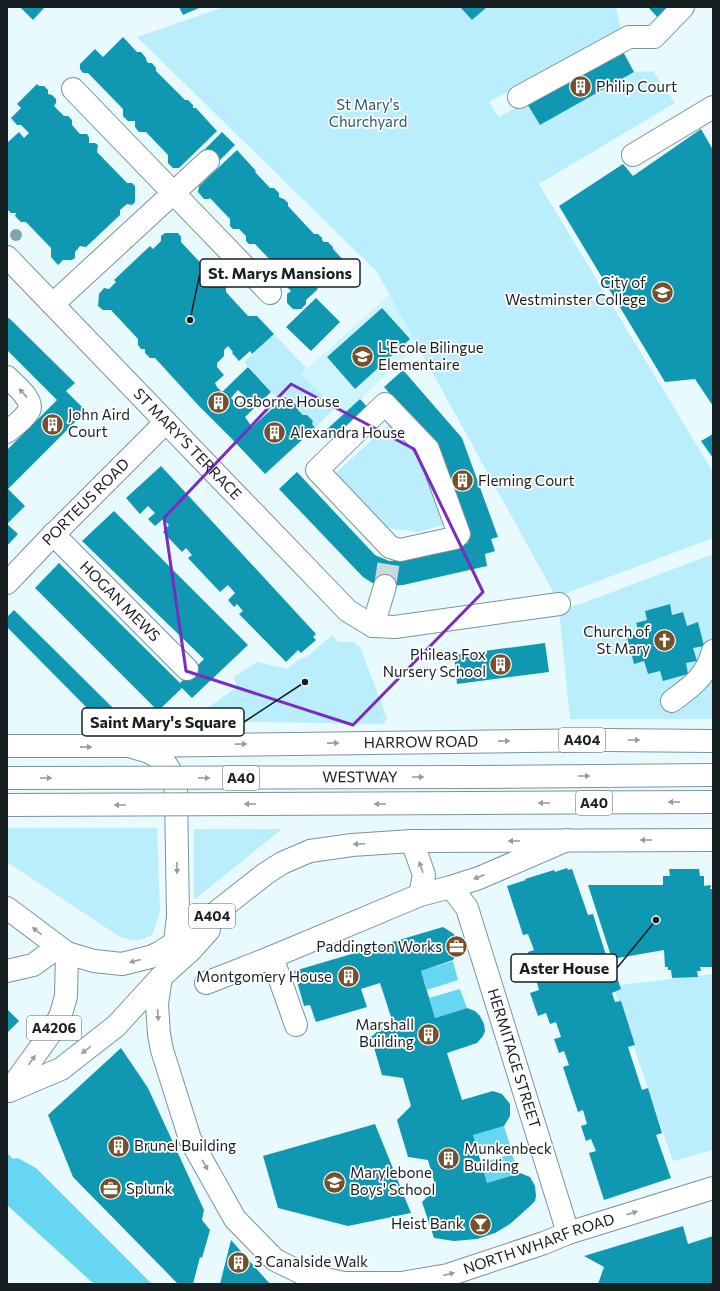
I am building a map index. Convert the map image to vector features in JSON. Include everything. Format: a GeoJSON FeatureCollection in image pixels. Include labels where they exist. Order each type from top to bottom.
{"type":"FeatureCollection","features":[{"type":"Feature","properties":{"kind":"main road"},"geometry":{"type":"LineString","coordinates":[[519,97],[629,37],[654,37],[683,7]]}},
{"type":"Feature","properties":{"kind":"main road"},"geometry":{"type":"LineString","coordinates":[[72,89],[270,293]]}},
{"type":"Feature","properties":{"kind":"main road"},"geometry":{"type":"LineString","coordinates":[[633,155],[713,107]]}},
{"type":"Feature","properties":{"kind":"main road"},"geometry":{"type":"LineString","coordinates":[[53,304],[208,161]]}},
{"type":"Feature","properties":{"kind":"main road","name":"ST MARY'S TERRACE"},"geometry":{"type":"LineString","coordinates":[[8,261],[53,304],[348,611],[373,626]]}},
{"type":"Feature","properties":{"kind":"main road"},"geometry":{"type":"LineString","coordinates":[[7,377],[28,400],[30,406],[28,412],[7,432]]}},
{"type":"Feature","properties":{"kind":"main road"},"geometry":{"type":"LineString","coordinates":[[385,404],[428,449],[459,534],[455,538],[395,555],[390,547],[317,470],[385,404]]}},
{"type":"Feature","properties":{"kind":"main road","name":"PORTEUS ROAD"},"geometry":{"type":"LineString","coordinates":[[7,583],[53,534],[166,422]]}},
{"type":"Feature","properties":{"kind":"main road","name":"HOGAN MEWS"},"geometry":{"type":"LineString","coordinates":[[53,534],[187,669]]}},
{"type":"Feature","properties":{"kind":"main road"},"geometry":{"type":"LineString","coordinates":[[385,586],[373,626],[395,627],[559,604]]}},
{"type":"Feature","properties":{"kind":"main road"},"geometry":{"type":"LineString","coordinates":[[672,701],[696,683],[710,663],[713,651]]}},
{"type":"Feature","properties":{"kind":"main road","name":"HARROW ROAD"},"geometry":{"type":"LineString","coordinates":[[8,747],[606,740],[713,741]]}},
{"type":"Feature","properties":{"kind":"main road"},"geometry":{"type":"LineString","coordinates":[[7,908],[62,950],[94,961],[122,964],[150,957],[173,944],[178,917],[177,814],[173,774],[163,760],[149,752],[129,746]]}},
{"type":"Feature","properties":{"kind":"main road","name":"WESTWAY"},"geometry":{"type":"LineString","coordinates":[[7,778],[713,776]]}},
{"type":"Feature","properties":{"kind":"main road","name":"WESTWAY"},"geometry":{"type":"LineString","coordinates":[[7,805],[713,802]]}},
{"type":"Feature","properties":{"kind":"main road"},"geometry":{"type":"LineString","coordinates":[[206,984],[420,895],[479,878],[567,840]]}},
{"type":"Feature","properties":{"kind":"main road","name":"A404"},"geometry":{"type":"LineString","coordinates":[[173,944],[190,933],[265,874],[282,863],[310,852],[352,845],[412,841],[713,840]]}},
{"type":"Feature","properties":{"kind":"main road"},"geometry":{"type":"LineString","coordinates":[[412,841],[424,875],[420,895]]}},
{"type":"Feature","properties":{"kind":"main road","name":"HERMITAGE STREET"},"geometry":{"type":"LineString","coordinates":[[451,887],[467,908],[568,1233]]}},
{"type":"Feature","properties":{"kind":"main road","name":"A4206"},"geometry":{"type":"LineString","coordinates":[[8,1092],[61,1069],[116,1026],[161,977],[191,950],[248,888]]}},
{"type":"Feature","properties":{"kind":"main road","name":"A4206"},"geometry":{"type":"LineString","coordinates":[[161,977],[173,944]]}},
{"type":"Feature","properties":{"kind":"main road"},"geometry":{"type":"LineString","coordinates":[[7,971],[33,965],[62,950]]}},
{"type":"Feature","properties":{"kind":"main road","name":"A4206"},"geometry":{"type":"LineString","coordinates":[[8,1092],[40,1048],[61,1014],[66,996],[62,950]]}},
{"type":"Feature","properties":{"kind":"main road"},"geometry":{"type":"LineString","coordinates":[[272,957],[296,1025]]}},
{"type":"Feature","properties":{"kind":"main road","name":"NORTH WHARF ROAD"},"geometry":{"type":"LineString","coordinates":[[161,977],[158,1004],[159,1034],[162,1050],[190,1139],[235,1219],[275,1260],[306,1275],[344,1283],[401,1283],[448,1275],[544,1243],[568,1233],[713,1188]]}},
{"type":"Feature","properties":{"kind":"highlighted area"},"geometry":{"type":"Polygon","coordinates":[[[291,384],[414,449],[483,592],[353,725],[186,671],[164,518],[291,384]]]}},
{"type":"Feature","properties":{"kind":"shaded area","name":"L'Ecole Bilingue Elementaire"},"geometry":{"type":"Polygon","coordinates":[[[390,294],[418,345],[342,416],[301,374],[390,294]]]}},
{"type":"Feature","properties":{"kind":"green space","name":"St Mary's Churchyard"},"geometry":{"type":"Polygon","coordinates":[[[224,7],[460,7],[472,20],[487,7],[616,7],[621,30],[489,102],[499,117],[526,102],[540,125],[634,72],[653,71],[675,103],[539,184],[713,472],[713,538],[556,597],[377,272],[137,37],[224,7]]]}},
{"type":"Feature","properties":{"kind":"green space"},"geometry":{"type":"Polygon","coordinates":[[[274,334],[306,368],[301,374],[335,408],[315,428],[312,424],[313,421],[307,415],[303,415],[298,410],[298,406],[292,399],[288,399],[281,393],[276,397],[244,362],[274,334]]]}},
{"type":"Feature","properties":{"kind":"green space"},"geometry":{"type":"Polygon","coordinates":[[[389,424],[422,455],[447,524],[418,532],[380,527],[334,475],[389,424]]]}},
{"type":"Feature","properties":{"kind":"green space"},"geometry":{"type":"Polygon","coordinates":[[[713,554],[713,719],[570,719],[559,610],[583,603],[713,554]],[[669,604],[645,611],[647,620],[636,623],[639,633],[627,637],[634,663],[644,661],[648,674],[697,661],[693,648],[698,623],[687,626],[683,612],[672,615],[669,604]]]}},
{"type":"Feature","properties":{"kind":"green space"},"geometry":{"type":"Polygon","coordinates":[[[332,635],[338,642],[354,642],[360,647],[387,718],[384,724],[189,721],[237,687],[234,677],[257,662],[287,669],[299,659],[306,658],[332,635]]]}},
{"type":"Feature","properties":{"kind":"green space"},"geometry":{"type":"Polygon","coordinates":[[[7,828],[157,828],[160,911],[153,934],[139,940],[131,940],[117,935],[7,862],[7,828]]]}},
{"type":"Feature","properties":{"kind":"green space"},"geometry":{"type":"Polygon","coordinates":[[[194,829],[282,829],[194,900],[194,829]]]}},
{"type":"Feature","properties":{"kind":"green space"},"geometry":{"type":"Polygon","coordinates":[[[713,974],[713,1150],[673,1161],[613,986],[713,974]]]}},
{"type":"Feature","properties":{"kind":"water"},"geometry":{"type":"Polygon","coordinates":[[[453,961],[458,980],[427,990],[421,971],[453,961]]]}},
{"type":"Feature","properties":{"kind":"water"},"geometry":{"type":"Polygon","coordinates":[[[460,989],[467,1008],[435,1018],[429,998],[460,989]]]}},
{"type":"Feature","properties":{"kind":"water"},"geometry":{"type":"Polygon","coordinates":[[[504,1126],[510,1145],[479,1155],[473,1135],[504,1126]]]}},
{"type":"Feature","properties":{"kind":"water"},"geometry":{"type":"Polygon","coordinates":[[[7,1153],[13,1159],[18,1158],[36,1168],[152,1284],[94,1284],[7,1205],[7,1153]]]}},
{"type":"Feature","properties":{"kind":"water"},"geometry":{"type":"Polygon","coordinates":[[[512,1154],[519,1173],[487,1183],[481,1163],[512,1154]]]}},
{"type":"Feature","properties":{"kind":"building"},"geometry":{"type":"Polygon","coordinates":[[[20,7],[45,7],[33,20],[20,7]]]}},
{"type":"Feature","properties":{"kind":"building"},"geometry":{"type":"Polygon","coordinates":[[[179,7],[201,7],[183,15],[179,7]]]}},
{"type":"Feature","properties":{"kind":"building"},"geometry":{"type":"Polygon","coordinates":[[[460,7],[487,7],[472,20],[460,7]]]}},
{"type":"Feature","properties":{"kind":"building"},"geometry":{"type":"Polygon","coordinates":[[[648,7],[672,7],[660,20],[648,7]]]}},
{"type":"Feature","properties":{"kind":"building"},"geometry":{"type":"Polygon","coordinates":[[[123,37],[137,52],[141,52],[148,63],[152,63],[156,68],[156,71],[185,100],[188,100],[193,105],[193,108],[196,108],[217,131],[179,168],[173,168],[168,163],[168,155],[146,132],[139,132],[135,127],[135,121],[128,121],[123,116],[123,109],[88,73],[83,73],[80,69],[80,64],[95,49],[103,57],[123,37]]]}},
{"type":"Feature","properties":{"kind":"building","name":"Philip Court"},"geometry":{"type":"Polygon","coordinates":[[[621,48],[634,72],[540,125],[526,102],[621,48]]]}},
{"type":"Feature","properties":{"kind":"building"},"geometry":{"type":"Polygon","coordinates":[[[37,84],[39,86],[44,86],[48,90],[48,94],[52,95],[56,99],[54,106],[64,116],[68,116],[72,120],[72,125],[80,134],[87,134],[89,137],[89,143],[95,143],[98,145],[97,152],[127,183],[132,183],[135,186],[135,202],[132,205],[127,204],[120,210],[120,215],[86,247],[80,246],[75,252],[75,258],[72,260],[63,260],[58,265],[51,257],[51,248],[26,222],[21,222],[15,216],[16,213],[11,213],[8,210],[7,204],[7,143],[19,132],[24,138],[29,133],[21,125],[17,125],[11,118],[21,108],[17,104],[37,84]]]}},
{"type":"Feature","properties":{"kind":"building","name":"City of Westminster College"},"geometry":{"type":"Polygon","coordinates":[[[701,129],[713,150],[713,406],[695,379],[665,382],[559,206],[623,164],[633,176],[701,129]]]}},
{"type":"Feature","properties":{"kind":"building"},"geometry":{"type":"Polygon","coordinates":[[[222,132],[235,145],[217,163],[204,150],[222,132]]]}},
{"type":"Feature","properties":{"kind":"building"},"geometry":{"type":"Polygon","coordinates":[[[237,150],[270,188],[274,188],[279,193],[279,197],[288,203],[288,206],[314,234],[318,234],[324,242],[328,242],[347,264],[329,281],[321,273],[312,283],[318,289],[306,300],[306,304],[301,309],[293,309],[287,303],[287,294],[291,291],[288,288],[289,281],[283,275],[277,275],[274,271],[274,264],[255,244],[249,244],[246,241],[246,236],[239,229],[233,229],[230,226],[230,219],[210,198],[204,199],[198,192],[199,186],[237,150]]]}},
{"type":"Feature","properties":{"kind":"building"},"geometry":{"type":"Polygon","coordinates":[[[165,233],[178,233],[181,237],[181,242],[209,272],[213,273],[217,277],[217,281],[223,281],[226,284],[226,292],[248,316],[257,316],[274,334],[252,354],[250,351],[239,361],[228,346],[224,350],[224,356],[217,363],[217,367],[224,375],[215,383],[217,387],[222,392],[248,367],[271,392],[245,417],[252,427],[285,397],[291,399],[303,415],[307,415],[313,421],[312,424],[315,428],[265,474],[155,358],[150,358],[145,353],[145,349],[141,349],[138,345],[138,339],[111,310],[103,310],[98,306],[99,294],[104,288],[109,289],[116,282],[114,280],[150,246],[153,249],[161,241],[161,236],[165,233]],[[238,390],[231,398],[238,405],[246,398],[238,390]]]}},
{"type":"Feature","properties":{"kind":"building"},"geometry":{"type":"Polygon","coordinates":[[[316,298],[340,322],[311,351],[286,327],[316,298]]]}},
{"type":"Feature","properties":{"kind":"building"},"geometry":{"type":"Polygon","coordinates":[[[382,308],[410,339],[355,389],[327,357],[382,308]]]}},
{"type":"Feature","properties":{"kind":"building","name":"John Aird Court"},"geometry":{"type":"Polygon","coordinates":[[[9,318],[75,383],[66,391],[86,411],[8,489],[25,506],[7,524],[7,450],[57,400],[7,350],[7,319],[9,318]]]}},
{"type":"Feature","properties":{"kind":"building","name":"Fleming Court"},"geometry":{"type":"Polygon","coordinates":[[[403,370],[462,438],[498,537],[491,539],[495,551],[485,554],[487,566],[403,585],[385,586],[374,584],[363,577],[279,489],[297,472],[375,555],[389,561],[403,560],[468,543],[437,447],[384,387],[403,370]]]}},
{"type":"Feature","properties":{"kind":"building"},"geometry":{"type":"Polygon","coordinates":[[[360,399],[369,409],[333,442],[324,432],[360,399]]]}},
{"type":"Feature","properties":{"kind":"building"},"geometry":{"type":"Polygon","coordinates":[[[713,434],[713,458],[701,441],[713,434]]]}},
{"type":"Feature","properties":{"kind":"building"},"geometry":{"type":"Polygon","coordinates":[[[161,466],[316,634],[313,637],[316,640],[301,653],[298,650],[286,662],[239,614],[243,611],[237,604],[234,607],[228,600],[235,593],[228,585],[220,592],[188,558],[192,555],[186,548],[182,552],[163,532],[169,525],[163,519],[155,526],[148,519],[155,513],[148,506],[140,514],[126,498],[161,466]]]}},
{"type":"Feature","properties":{"kind":"building"},"geometry":{"type":"Polygon","coordinates":[[[114,511],[248,645],[192,698],[182,688],[158,711],[35,588],[59,563],[180,683],[204,659],[82,541],[114,511]]]}},
{"type":"Feature","properties":{"kind":"building"},"geometry":{"type":"Polygon","coordinates":[[[7,524],[18,534],[7,546],[7,524]]]}},
{"type":"Feature","properties":{"kind":"building","name":"Church of St Mary"},"geometry":{"type":"Polygon","coordinates":[[[670,604],[672,615],[683,612],[687,626],[698,622],[704,646],[693,648],[697,661],[686,663],[688,674],[663,681],[660,671],[648,674],[644,661],[634,664],[627,637],[639,633],[636,623],[647,620],[645,611],[670,604]]]}},
{"type":"Feature","properties":{"kind":"building"},"geometry":{"type":"Polygon","coordinates":[[[14,610],[115,710],[122,711],[122,720],[95,721],[95,716],[7,627],[7,617],[14,610]]]}},
{"type":"Feature","properties":{"kind":"building","name":"Phileas Fox Nursery School"},"geometry":{"type":"Polygon","coordinates":[[[545,643],[549,672],[457,684],[454,655],[545,643]]]}},
{"type":"Feature","properties":{"kind":"building"},"geometry":{"type":"Polygon","coordinates":[[[567,868],[568,870],[572,869],[588,915],[593,914],[607,958],[601,960],[605,971],[614,968],[621,989],[612,993],[615,1002],[621,1001],[635,1045],[628,1047],[642,1090],[648,1088],[662,1133],[656,1135],[671,1178],[604,1200],[589,1153],[596,1151],[591,1139],[586,1141],[581,1126],[587,1124],[583,1110],[578,1112],[563,1067],[569,1065],[564,1051],[559,1053],[554,1039],[561,1037],[556,1022],[550,1024],[546,1013],[538,1016],[530,993],[539,990],[536,979],[541,977],[537,963],[532,964],[528,952],[534,950],[528,934],[523,935],[507,886],[554,870],[555,872],[567,868]]]}},
{"type":"Feature","properties":{"kind":"building"},"geometry":{"type":"Polygon","coordinates":[[[669,869],[699,869],[700,876],[704,876],[704,886],[711,885],[710,889],[713,889],[713,967],[700,967],[701,971],[697,971],[698,977],[672,978],[671,970],[668,970],[668,967],[665,967],[664,950],[612,959],[588,885],[663,885],[663,876],[670,876],[669,869]]]}},
{"type":"Feature","properties":{"kind":"building"},"geometry":{"type":"Polygon","coordinates":[[[443,927],[454,934],[459,949],[453,960],[421,971],[435,1018],[467,1008],[475,1011],[480,1016],[484,1024],[485,1031],[477,1043],[447,1053],[462,1100],[493,1091],[502,1094],[510,1104],[510,1116],[504,1126],[473,1135],[487,1183],[520,1173],[530,1177],[535,1186],[536,1196],[535,1201],[529,1207],[510,1224],[495,1233],[477,1239],[454,1241],[434,1238],[422,1202],[436,1188],[428,1160],[408,1157],[397,1120],[411,1106],[403,1078],[382,1075],[371,1037],[392,1020],[380,983],[361,989],[367,1007],[316,1022],[310,1005],[304,1006],[294,971],[443,927]]]}},
{"type":"Feature","properties":{"kind":"building"},"geometry":{"type":"Polygon","coordinates":[[[7,1009],[19,1021],[7,1033],[7,1009]]]}},
{"type":"Feature","properties":{"kind":"building","name":"Brunel Building"},"geometry":{"type":"Polygon","coordinates":[[[121,1048],[148,1088],[204,1210],[202,1220],[210,1230],[202,1258],[200,1257],[193,1284],[178,1284],[73,1177],[48,1115],[121,1048]]]}},
{"type":"Feature","properties":{"kind":"building","name":"Marylebone Boys' School"},"geometry":{"type":"Polygon","coordinates":[[[375,1124],[411,1213],[348,1226],[278,1208],[263,1156],[375,1124]]]}},
{"type":"Feature","properties":{"kind":"building"},"geometry":{"type":"Polygon","coordinates":[[[683,1226],[688,1244],[713,1236],[713,1284],[598,1284],[604,1267],[584,1256],[683,1226]]]}},
{"type":"Feature","properties":{"kind":"building","name":"3 Canalside Walk"},"geometry":{"type":"Polygon","coordinates":[[[231,1240],[270,1284],[220,1284],[231,1240]]]}},
{"type":"Feature","properties":{"kind":"tunnel"},"geometry":{"type":"LineString","coordinates":[[385,586],[389,561]]}},
{"type":"Feature","properties":{"kind":"place","name":"Philip Court"},"geometry":{"type":"Point","coordinates":[580,87]}},
{"type":"Feature","properties":{"kind":"place","name":"City of Westminster College"},"geometry":{"type":"Point","coordinates":[662,292]}},
{"type":"Feature","properties":{"kind":"place","name":"St. Marys Mansions"},"geometry":{"type":"Point","coordinates":[190,320]}},
{"type":"Feature","properties":{"kind":"place","name":"L'Ecole Bilingue Elementaire"},"geometry":{"type":"Point","coordinates":[362,357]}},
{"type":"Feature","properties":{"kind":"place","name":"Osborne House"},"geometry":{"type":"Point","coordinates":[218,402]}},
{"type":"Feature","properties":{"kind":"place","name":"John Aird Court"},"geometry":{"type":"Point","coordinates":[52,424]}},
{"type":"Feature","properties":{"kind":"place","name":"Alexandra House"},"geometry":{"type":"Point","coordinates":[274,433]}},
{"type":"Feature","properties":{"kind":"place","name":"Fleming Court"},"geometry":{"type":"Point","coordinates":[463,481]}},
{"type":"Feature","properties":{"kind":"place","name":"Church of St Mary"},"geometry":{"type":"Point","coordinates":[665,641]}},
{"type":"Feature","properties":{"kind":"place","name":"Phileas Fox Nursery School"},"geometry":{"type":"Point","coordinates":[501,664]}},
{"type":"Feature","properties":{"kind":"place","name":"Saint Mary's Square"},"geometry":{"type":"Point","coordinates":[305,682]}},
{"type":"Feature","properties":{"kind":"place","name":"Aster House"},"geometry":{"type":"Point","coordinates":[656,920]}},
{"type":"Feature","properties":{"kind":"place","name":"Paddington Works"},"geometry":{"type":"Point","coordinates":[457,947]}},
{"type":"Feature","properties":{"kind":"place","name":"Montgomery House"},"geometry":{"type":"Point","coordinates":[348,977]}},
{"type":"Feature","properties":{"kind":"place","name":"Marshall Building"},"geometry":{"type":"Point","coordinates":[429,1034]}},
{"type":"Feature","properties":{"kind":"place","name":"Brunel Building"},"geometry":{"type":"Point","coordinates":[118,1146]}},
{"type":"Feature","properties":{"kind":"place","name":"Munkenbeck Building"},"geometry":{"type":"Point","coordinates":[449,1158]}},
{"type":"Feature","properties":{"kind":"place","name":"Marylebone Boys' School"},"geometry":{"type":"Point","coordinates":[335,1182]}},
{"type":"Feature","properties":{"kind":"place","name":"Splunk"},"geometry":{"type":"Point","coordinates":[111,1189]}},
{"type":"Feature","properties":{"kind":"place","name":"Heist Bank"},"geometry":{"type":"Point","coordinates":[480,1224]}},
{"type":"Feature","properties":{"kind":"place","name":"3 Canalside Walk"},"geometry":{"type":"Point","coordinates":[238,1262]}}]}
